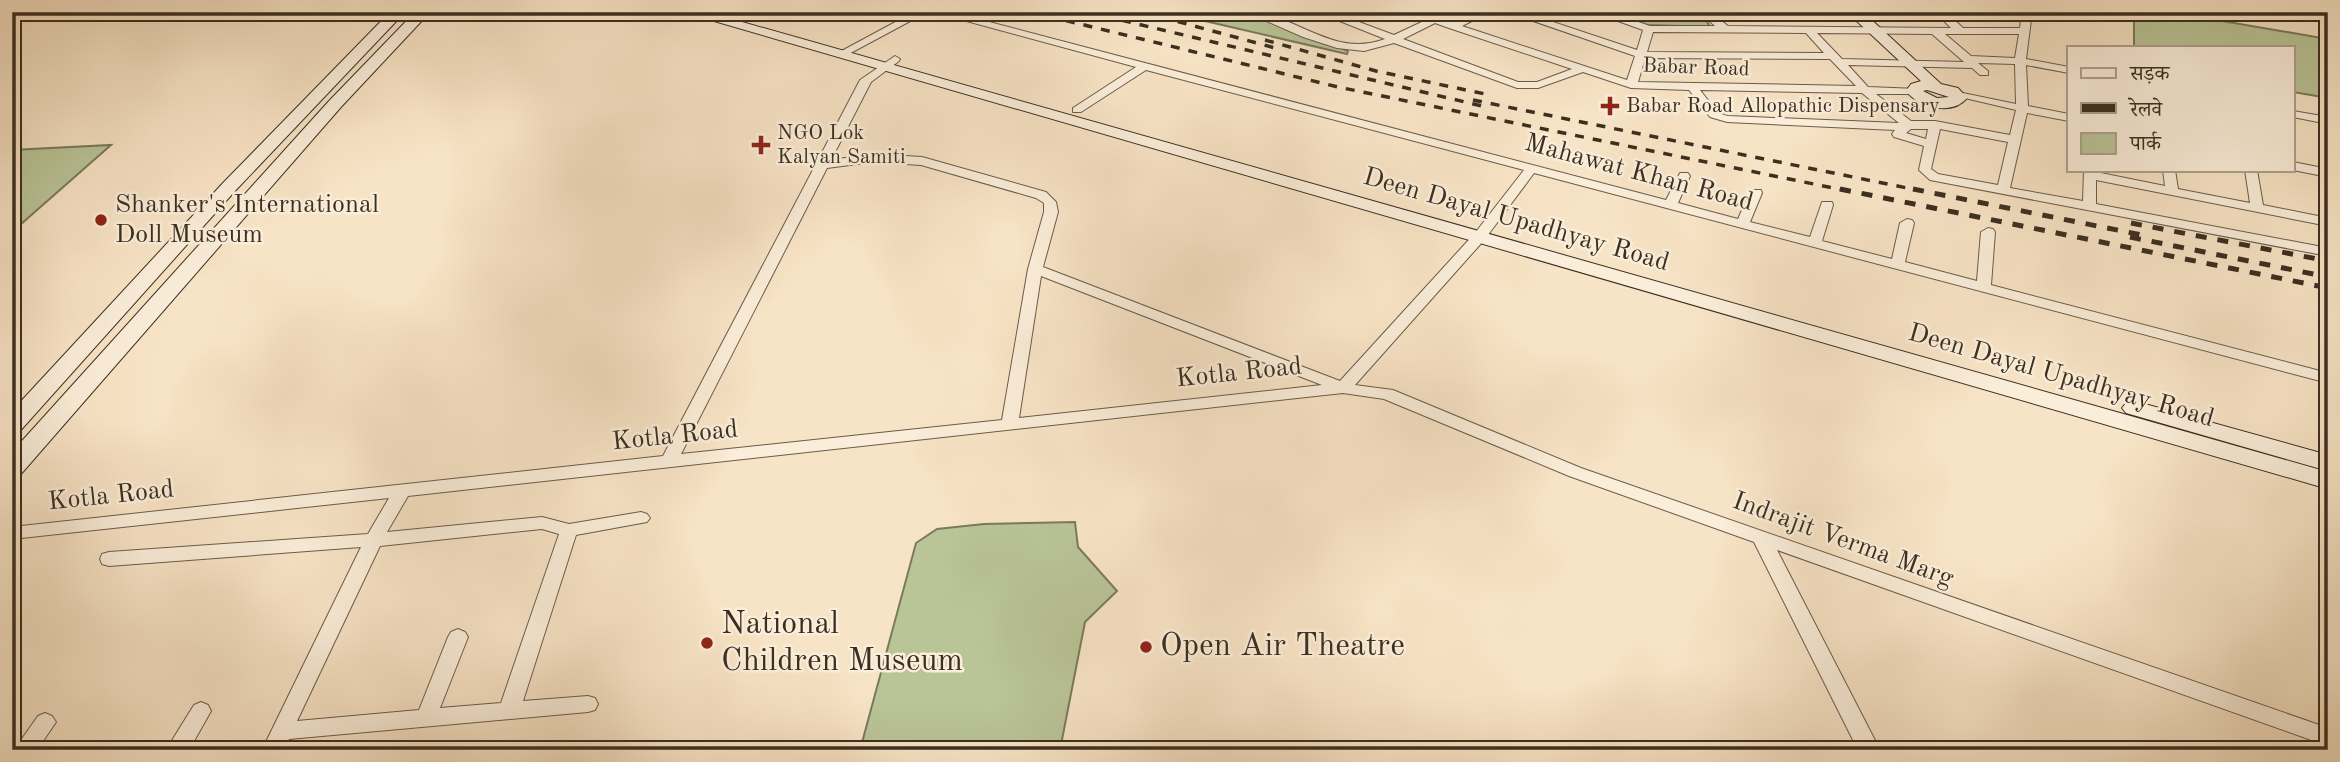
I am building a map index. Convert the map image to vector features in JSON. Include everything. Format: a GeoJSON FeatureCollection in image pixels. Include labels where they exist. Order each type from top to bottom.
{"type":"FeatureCollection","features":[{"type":"Feature","properties":{"kind":"main road"},"geometry":{"type":"LineString","coordinates":[[12,468],[326,114],[422,12]]}},
{"type":"Feature","properties":{"kind":"main road","name":"Deen Dayal Upadhyay Road"},"geometry":{"type":"LineString","coordinates":[[690,12],[847,50]]}},
{"type":"Feature","properties":{"kind":"main road","name":"Deen Dayal Upadhyay Road"},"geometry":{"type":"LineString","coordinates":[[726,12],[887,63],[1484,231],[2328,463]]}},
{"type":"Feature","properties":{"kind":"main road"},"geometry":{"type":"LineString","coordinates":[[1854,12],[1906,63],[1903,65],[1921,89],[1938,102],[1954,102],[1959,96]]}},
{"type":"Feature","properties":{"kind":"main road"},"geometry":{"type":"LineString","coordinates":[[12,426],[229,187],[392,15]]}},
{"type":"Feature","properties":{"kind":"main road","name":"Deen Dayal Upadhyay Road"},"geometry":{"type":"LineString","coordinates":[[887,63],[1077,110],[2328,481]]}},
{"type":"Feature","properties":{"kind":"street"},"geometry":{"type":"LineString","coordinates":[[847,50],[922,12]]}},
{"type":"Feature","properties":{"kind":"street","name":"Mahawat Khan Road"},"geometry":{"type":"LineString","coordinates":[[938,12],[2328,378]]}},
{"type":"Feature","properties":{"kind":"street"},"geometry":{"type":"LineString","coordinates":[[1251,12],[1351,47],[1376,46],[1434,20]]}},
{"type":"Feature","properties":{"kind":"street"},"geometry":{"type":"LineString","coordinates":[[1322,12],[1517,85],[1538,85],[1582,69]]}},
{"type":"Feature","properties":{"kind":"street","name":"Babar Road"},"geometry":{"type":"LineString","coordinates":[[1411,12],[1631,85],[1694,89],[1921,89]]}},
{"type":"Feature","properties":{"kind":"street"},"geometry":{"type":"LineString","coordinates":[[1452,26],[1484,12]]}},
{"type":"Feature","properties":{"kind":"street"},"geometry":{"type":"LineString","coordinates":[[1512,12],[1642,55],[1906,63],[2020,61],[2067,70]]}},
{"type":"Feature","properties":{"kind":"street"},"geometry":{"type":"LineString","coordinates":[[1598,12],[1649,29],[1871,28],[2024,31]]}},
{"type":"Feature","properties":{"kind":"street"},"geometry":{"type":"LineString","coordinates":[[1704,12],[1725,29]]}},
{"type":"Feature","properties":{"kind":"street"},"geometry":{"type":"LineString","coordinates":[[1940,12],[1960,30]]}},
{"type":"Feature","properties":{"kind":"street"},"geometry":{"type":"LineString","coordinates":[[2003,189],[2022,108],[2020,61],[2027,12]]}},
{"type":"Feature","properties":{"kind":"street"},"geometry":{"type":"LineString","coordinates":[[1631,85],[1649,29]]}},
{"type":"Feature","properties":{"kind":"street"},"geometry":{"type":"LineString","coordinates":[[1808,29],[1865,90],[1905,126]]}},
{"type":"Feature","properties":{"kind":"street"},"geometry":{"type":"LineString","coordinates":[[1933,29],[1984,73]]}},
{"type":"Feature","properties":{"kind":"street"},"geometry":{"type":"LineString","coordinates":[[668,463],[866,80],[887,63]]}},
{"type":"Feature","properties":{"kind":"street"},"geometry":{"type":"LineString","coordinates":[[1077,110],[1144,66]]}},
{"type":"Feature","properties":{"kind":"street"},"geometry":{"type":"LineString","coordinates":[[1694,89],[1720,118],[1935,125],[2013,139]]}},
{"type":"Feature","properties":{"kind":"street"},"geometry":{"type":"LineString","coordinates":[[1959,96],[2067,118]]}},
{"type":"Feature","properties":{"kind":"street"},"geometry":{"type":"LineString","coordinates":[[2294,114],[2328,121]]}},
{"type":"Feature","properties":{"kind":"street"},"geometry":{"type":"LineString","coordinates":[[1935,125],[1925,170],[1927,173],[2328,252]]}},
{"type":"Feature","properties":{"kind":"street"},"geometry":{"type":"LineString","coordinates":[[1905,126],[1898,134],[1900,136],[1931,144]]}},
{"type":"Feature","properties":{"kind":"street"},"geometry":{"type":"LineString","coordinates":[[820,165],[873,158],[922,160],[1041,195],[1050,202],[1051,212],[1035,269],[1010,424]]}},
{"type":"Feature","properties":{"kind":"street"},"geometry":{"type":"LineString","coordinates":[[2294,166],[2328,173]]}},
{"type":"Feature","properties":{"kind":"street"},"geometry":{"type":"LineString","coordinates":[[1343,388],[1484,231],[1531,169]]}},
{"type":"Feature","properties":{"kind":"street"},"geometry":{"type":"LineString","coordinates":[[2090,206],[2090,172],[2328,222]]}},
{"type":"Feature","properties":{"kind":"street"},"geometry":{"type":"LineString","coordinates":[[2169,172],[2172,190]]}},
{"type":"Feature","properties":{"kind":"street"},"geometry":{"type":"LineString","coordinates":[[2251,172],[2257,208]]}},
{"type":"Feature","properties":{"kind":"street"},"geometry":{"type":"LineString","coordinates":[[1670,205],[1684,176]]}},
{"type":"Feature","properties":{"kind":"street"},"geometry":{"type":"LineString","coordinates":[[1742,224],[1756,193]]}},
{"type":"Feature","properties":{"kind":"street"},"geometry":{"type":"LineString","coordinates":[[1815,243],[1827,205]]}},
{"type":"Feature","properties":{"kind":"street"},"geometry":{"type":"LineString","coordinates":[[1898,265],[1907,223]]}},
{"type":"Feature","properties":{"kind":"street"},"geometry":{"type":"LineString","coordinates":[[1984,288],[1987,232]]}},
{"type":"Feature","properties":{"kind":"street","name":"Kotla Road"},"geometry":{"type":"LineString","coordinates":[[1035,269],[1343,388]]}},
{"type":"Feature","properties":{"kind":"street","name":"Kotla Road"},"geometry":{"type":"LineString","coordinates":[[12,533],[1343,388]]}},
{"type":"Feature","properties":{"kind":"street","name":"Indrajit Verma Marg"},"geometry":{"type":"LineString","coordinates":[[1343,388],[1387,394],[1575,472],[2328,737]]}},
{"type":"Feature","properties":{"kind":"street"},"geometry":{"type":"LineString","coordinates":[[278,740],[374,540],[401,492]]}},
{"type":"Feature","properties":{"kind":"street"},"geometry":{"type":"LineString","coordinates":[[109,559],[374,540],[542,523],[569,530],[641,518]]}},
{"type":"Feature","properties":{"kind":"street"},"geometry":{"type":"LineString","coordinates":[[509,711],[569,530]]}},
{"type":"Feature","properties":{"kind":"street"},"geometry":{"type":"LineString","coordinates":[[1762,539],[1869,750]]}},
{"type":"Feature","properties":{"kind":"street"},"geometry":{"type":"LineString","coordinates":[[426,718],[458,637]]}},
{"type":"Feature","properties":{"kind":"street"},"geometry":{"type":"LineString","coordinates":[[278,740],[426,718],[588,704]]}},
{"type":"Feature","properties":{"kind":"street"},"geometry":{"type":"LineString","coordinates":[[177,750],[201,711]]}},
{"type":"Feature","properties":{"kind":"street"},"geometry":{"type":"LineString","coordinates":[[25,750],[45,722]]}},
{"type":"Feature","properties":{"kind":"green space"},"geometry":{"type":"Polygon","coordinates":[[[1219,12],[1246,12],[1348,51],[1347,54],[1205,21],[1219,12]]]}},
{"type":"Feature","properties":{"kind":"green space"},"geometry":{"type":"Polygon","coordinates":[[[1605,12],[1694,12],[1705,18],[1710,27],[1647,25],[1605,12]]]}},
{"type":"Feature","properties":{"kind":"green space"},"geometry":{"type":"Polygon","coordinates":[[[2134,12],[2170,12],[2328,39],[2328,98],[2294,92],[2294,46],[2134,46],[2134,12]]]}},
{"type":"Feature","properties":{"kind":"green space"},"geometry":{"type":"Polygon","coordinates":[[[111,145],[12,232],[12,150],[111,145]]]}},
{"type":"Feature","properties":{"kind":"green space"},"geometry":{"type":"Polygon","coordinates":[[[1075,522],[1078,547],[1117,591],[1085,622],[1060,750],[860,750],[916,543],[937,529],[984,524],[1075,522]]]}},
{"type":"Feature","properties":{"kind":"railway"},"geometry":{"type":"LineString","coordinates":[[1031,12],[1338,87],[1848,191]]}},
{"type":"Feature","properties":{"kind":"railway"},"geometry":{"type":"LineString","coordinates":[[1087,12],[1482,106]]}},
{"type":"Feature","properties":{"kind":"railway"},"geometry":{"type":"LineString","coordinates":[[1143,12],[1275,48]]}},
{"type":"Feature","properties":{"kind":"railway"},"geometry":{"type":"LineString","coordinates":[[1265,40],[1376,71],[1485,94]]}},
{"type":"Feature","properties":{"kind":"railway"},"geometry":{"type":"LineString","coordinates":[[1473,100],[1922,191]]}},
{"type":"Feature","properties":{"kind":"railway"},"geometry":{"type":"LineString","coordinates":[[1840,189],[2328,288]]}},
{"type":"Feature","properties":{"kind":"railway"},"geometry":{"type":"LineString","coordinates":[[1913,189],[2142,235]]}},
{"type":"Feature","properties":{"kind":"railway"},"geometry":{"type":"LineString","coordinates":[[2131,223],[2328,261]]}},
{"type":"Feature","properties":{"kind":"railway"},"geometry":{"type":"LineString","coordinates":[[2130,237],[2328,277]]}},
{"type":"Feature","properties":{"kind":"place","name":"Babar Road Allopathic Dispensary"},"geometry":{"type":"Point","coordinates":[1610,106]}},
{"type":"Feature","properties":{"kind":"place","name":"NGO Lok Kalyan Samiti"},"geometry":{"type":"Point","coordinates":[761,145]}},
{"type":"Feature","properties":{"kind":"place","name":"Shanker's International Doll Museum"},"geometry":{"type":"Point","coordinates":[101,220]}},
{"type":"Feature","properties":{"kind":"place","name":"National Children Museum"},"geometry":{"type":"Point","coordinates":[707,643]}},
{"type":"Feature","properties":{"kind":"place","name":"Open Air Theatre"},"geometry":{"type":"Point","coordinates":[1146,647]}}]}
